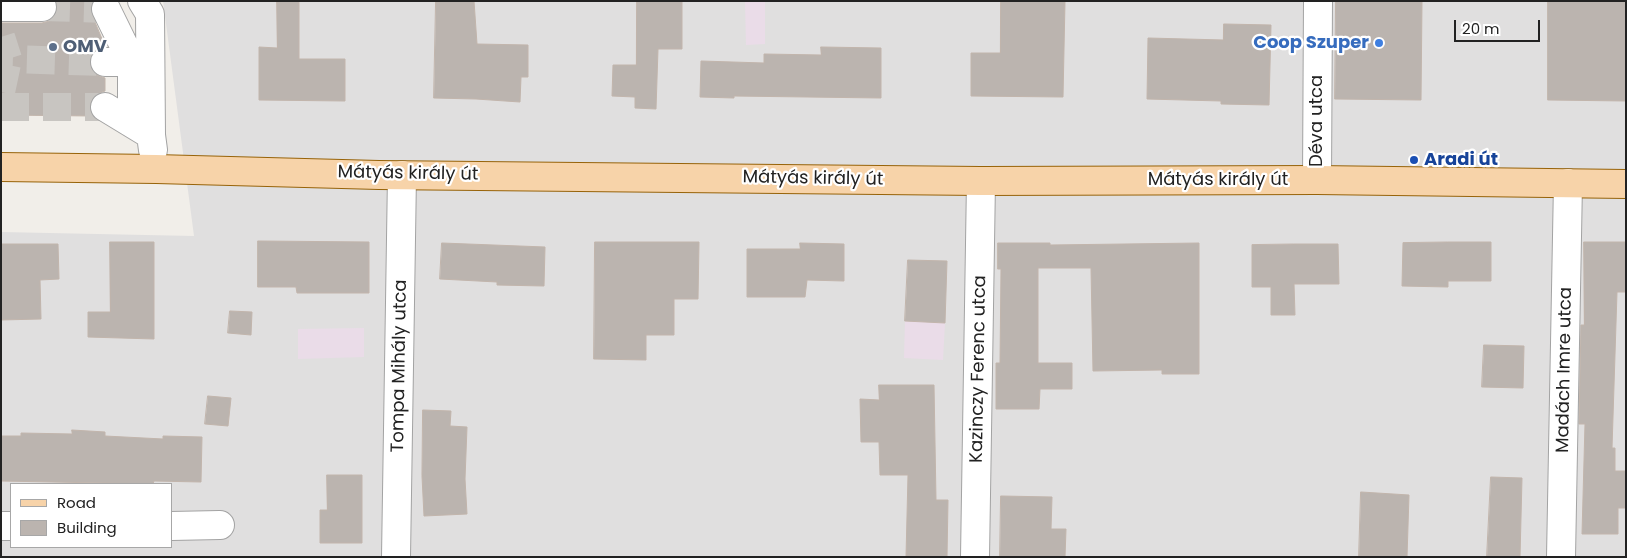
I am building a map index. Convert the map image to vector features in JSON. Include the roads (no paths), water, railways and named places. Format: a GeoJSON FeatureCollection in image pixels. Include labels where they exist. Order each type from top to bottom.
{"type":"FeatureCollection","features":[{"type":"Feature","properties":{"kind":"main road","name":"Mátyás király út"},"geometry":{"type":"LineString","coordinates":[[1,167],[156,168],[402,175],[982,181],[1317,180],[1626,184]]}},
{"type":"Feature","properties":{"kind":"street"},"geometry":{"type":"LineString","coordinates":[[142,1],[150,14],[142,129]]}},
{"type":"Feature","properties":{"kind":"street","name":"Déva utca"},"geometry":{"type":"LineString","coordinates":[[1317,180],[1318,1]]}},
{"type":"Feature","properties":{"kind":"street"},"geometry":{"type":"LineString","coordinates":[[1,7],[42,7]]}},
{"type":"Feature","properties":{"kind":"street"},"geometry":{"type":"LineString","coordinates":[[106,9],[119,62],[156,168]]}},
{"type":"Feature","properties":{"kind":"street"},"geometry":{"type":"LineString","coordinates":[[106,107],[142,129]]}},
{"type":"Feature","properties":{"kind":"street","name":"Tompa Mihály utca"},"geometry":{"type":"LineString","coordinates":[[396,557],[402,175]]}},
{"type":"Feature","properties":{"kind":"street","name":"Kazinczy Ferenc utca"},"geometry":{"type":"LineString","coordinates":[[975,557],[982,181]]}},
{"type":"Feature","properties":{"kind":"street","name":"Madách Imre utca"},"geometry":{"type":"LineString","coordinates":[[1561,557],[1568,183]]}},
{"type":"Feature","properties":{"kind":"street"},"geometry":{"type":"LineString","coordinates":[[172,526],[220,525]]}},
{"type":"Feature","properties":{"kind":"tunnel"},"geometry":{"type":"LineString","coordinates":[[42,7],[106,9]]}},
{"type":"Feature","properties":{"kind":"tunnel"},"geometry":{"type":"LineString","coordinates":[[1,37],[8,59],[105,62]]}},
{"type":"Feature","properties":{"kind":"tunnel"},"geometry":{"type":"LineString","coordinates":[[1,92],[8,59]]}},
{"type":"Feature","properties":{"kind":"tunnel"},"geometry":{"type":"LineString","coordinates":[[1,107],[105,107]]}},
{"type":"Feature","properties":{"kind":"place","name":"Coop Szuper"},"geometry":{"type":"Point","coordinates":[1379,43]}},
{"type":"Feature","properties":{"kind":"place","name":"OMV"},"geometry":{"type":"Point","coordinates":[53,47]}},
{"type":"Feature","properties":{"kind":"place","name":"Aradi út"},"geometry":{"type":"Point","coordinates":[1414,160]}}]}
